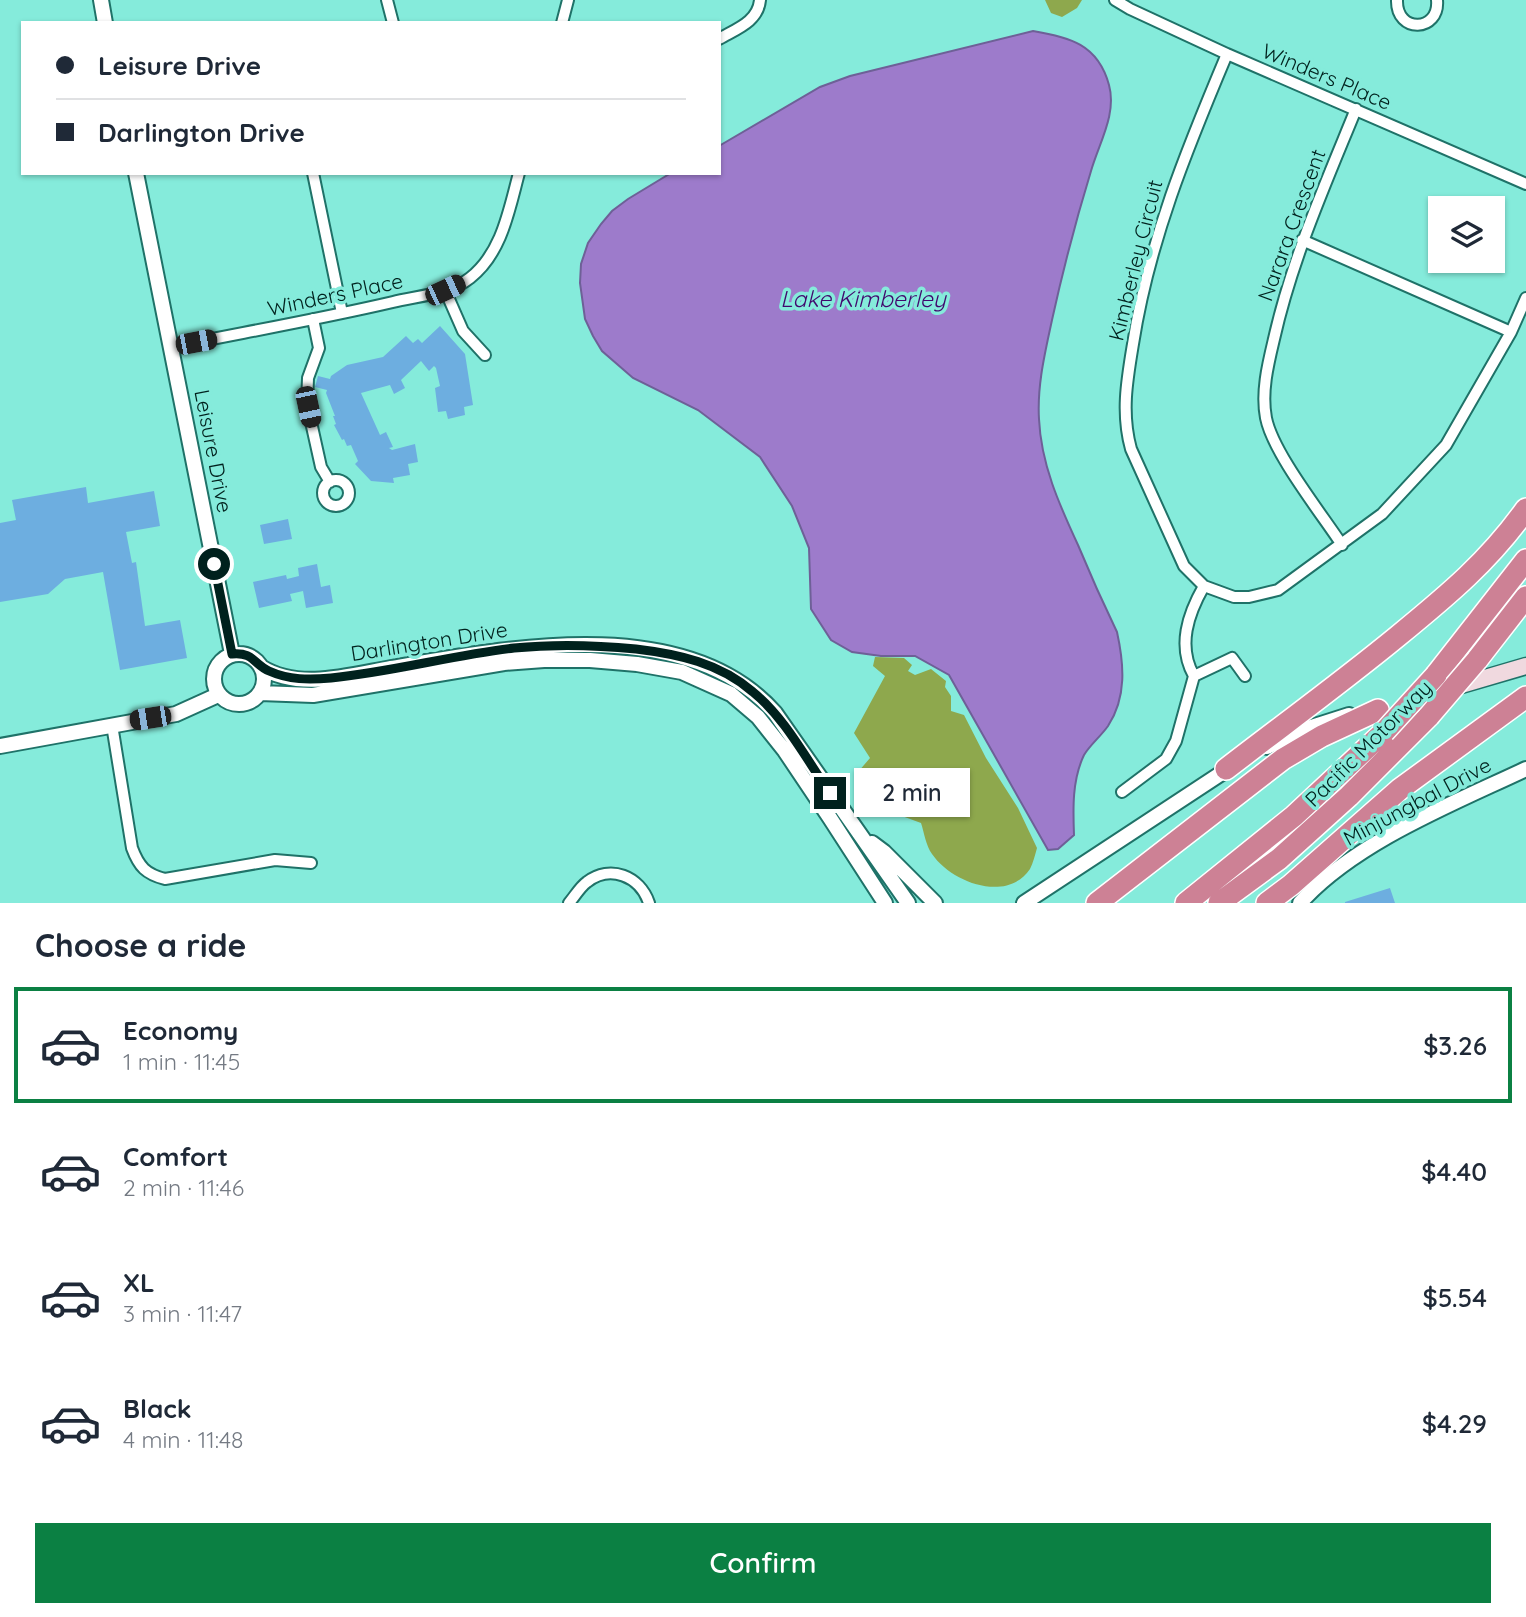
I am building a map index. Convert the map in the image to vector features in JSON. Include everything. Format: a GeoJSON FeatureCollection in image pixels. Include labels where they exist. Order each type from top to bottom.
{"type":"FeatureCollection","features":[{"type":"Feature","properties":{"kind":"highway"},"geometry":{"type":"LineString","coordinates":[[1226,769],[1372,658],[1462,583],[1504,539],[1526,509]]}},
{"type":"Feature","properties":{"kind":"highway","name":"Pacific Motorway"},"geometry":{"type":"LineString","coordinates":[[1186,903],[1294,816],[1384,732],[1436,675],[1526,560]]}},
{"type":"Feature","properties":{"kind":"highway","name":"Pacific Motorway"},"geometry":{"type":"LineString","coordinates":[[1219,903],[1279,859],[1349,796],[1429,716],[1526,597]]}},
{"type":"Feature","properties":{"kind":"highway"},"geometry":{"type":"LineString","coordinates":[[1267,903],[1400,789],[1526,697]]}},
{"type":"Feature","properties":{"kind":"highway"},"geometry":{"type":"LineString","coordinates":[[1097,903],[1283,759],[1322,736],[1378,710]]}},
{"type":"Feature","properties":{"kind":"main road"},"geometry":{"type":"LineString","coordinates":[[1378,710],[1526,666]]}},
{"type":"Feature","properties":{"kind":"street"},"geometry":{"type":"LineString","coordinates":[[101,0],[105,21]]}},
{"type":"Feature","properties":{"kind":"street"},"geometry":{"type":"LineString","coordinates":[[387,0],[392,21]]}},
{"type":"Feature","properties":{"kind":"street"},"geometry":{"type":"LineString","coordinates":[[563,21],[568,0]]}},
{"type":"Feature","properties":{"kind":"street"},"geometry":{"type":"LineString","coordinates":[[721,38],[750,20],[758,10],[760,0]]}},
{"type":"Feature","properties":{"kind":"street","name":"Winders Place"},"geometry":{"type":"LineString","coordinates":[[1115,0],[1227,54],[1526,184]]}},
{"type":"Feature","properties":{"kind":"street"},"geometry":{"type":"LineString","coordinates":[[1394,1],[1403,20],[1425,29],[1434,15],[1437,0]]}},
{"type":"Feature","properties":{"kind":"street","name":"Kimberley Circuit"},"geometry":{"type":"LineString","coordinates":[[1204,586],[1184,566],[1131,449],[1126,433],[1124,403],[1139,305],[1158,236],[1178,173],[1227,54]]}},
{"type":"Feature","properties":{"kind":"street","name":"Narara Crescent"},"geometry":{"type":"LineString","coordinates":[[1342,545],[1282,455],[1266,418],[1264,403],[1268,362],[1281,306],[1302,240],[1356,109]]}},
{"type":"Feature","properties":{"kind":"street","name":"Leisure Drive"},"geometry":{"type":"LineString","coordinates":[[136,175],[232,654]]}},
{"type":"Feature","properties":{"kind":"street"},"geometry":{"type":"LineString","coordinates":[[313,175],[342,313]]}},
{"type":"Feature","properties":{"kind":"street","name":"Winders Place"},"geometry":{"type":"LineString","coordinates":[[172,347],[445,290],[468,279],[488,258],[504,229],[518,175]]}},
{"type":"Feature","properties":{"kind":"street"},"geometry":{"type":"LineString","coordinates":[[1302,240],[1511,332]]}},
{"type":"Feature","properties":{"kind":"street"},"geometry":{"type":"LineString","coordinates":[[445,290],[463,331],[485,355]]}},
{"type":"Feature","properties":{"kind":"street"},"geometry":{"type":"LineString","coordinates":[[1122,792],[1166,759],[1176,741],[1194,676],[1186,663],[1185,641],[1192,607],[1204,586],[1234,597],[1278,590],[1382,514],[1446,445],[1511,332],[1526,298]]}},
{"type":"Feature","properties":{"kind":"street"},"geometry":{"type":"LineString","coordinates":[[313,319],[319,348],[308,378],[306,397],[321,467],[330,482]]}},
{"type":"Feature","properties":{"kind":"street","name":"Darlington Drive"},"geometry":{"type":"LineString","coordinates":[[261,667],[289,678],[312,679],[514,648],[571,645],[653,651],[695,660],[736,679],[769,706],[908,903]]}},
{"type":"Feature","properties":{"kind":"street"},"geometry":{"type":"LineString","coordinates":[[232,654],[252,657],[261,667],[265,680],[260,693],[244,705],[230,703],[218,695],[215,687],[215,671],[225,658],[232,654]]}},
{"type":"Feature","properties":{"kind":"street"},"geometry":{"type":"LineString","coordinates":[[1194,676],[1232,658],[1245,676]]}},
{"type":"Feature","properties":{"kind":"street","name":"Darlington Drive"},"geometry":{"type":"LineString","coordinates":[[260,693],[313,695],[504,663],[544,660],[637,664],[682,672],[731,694],[758,717],[785,751],[885,903]]}},
{"type":"Feature","properties":{"kind":"street"},"geometry":{"type":"LineString","coordinates":[[0,746],[176,714],[218,695]]}},
{"type":"Feature","properties":{"kind":"street"},"geometry":{"type":"LineString","coordinates":[[1024,903],[1226,769],[1296,732],[1348,715],[1378,710]]}},
{"type":"Feature","properties":{"kind":"street"},"geometry":{"type":"LineString","coordinates":[[112,725],[132,848],[138,863],[149,875],[165,879],[284,860],[311,863]]}},
{"type":"Feature","properties":{"kind":"street","name":"Minjungbal Drive"},"geometry":{"type":"LineString","coordinates":[[1300,903],[1343,864],[1378,843],[1526,769]]}},
{"type":"Feature","properties":{"kind":"street"},"geometry":{"type":"LineString","coordinates":[[862,836],[884,852],[935,903]]}},
{"type":"Feature","properties":{"kind":"street"},"geometry":{"type":"LineString","coordinates":[[569,903],[588,881],[604,873],[624,874],[639,885],[649,903]]}},
{"type":"Feature","properties":{"kind":"green space"},"geometry":{"type":"Polygon","coordinates":[[[1045,0],[1082,0],[1077,8],[1062,17],[1051,13],[1045,0]]]}},
{"type":"Feature","properties":{"kind":"green space"},"geometry":{"type":"Polygon","coordinates":[[[875,657],[904,658],[912,665],[908,671],[915,675],[931,669],[946,681],[945,687],[951,696],[951,711],[964,715],[986,758],[1018,808],[1037,848],[1030,869],[1020,879],[1008,885],[994,887],[980,885],[953,873],[930,851],[921,823],[902,816],[858,772],[870,758],[854,733],[885,676],[873,666],[875,657]]]}},
{"type":"Feature","properties":{"kind":"water","name":"Lake Kimberley"},"geometry":{"type":"Polygon","coordinates":[[[1033,31],[1059,36],[1090,51],[1098,60],[1109,85],[1109,118],[1080,208],[1056,301],[1042,369],[1039,406],[1040,436],[1052,484],[1117,632],[1122,680],[1114,715],[1084,755],[1077,774],[1074,835],[1058,849],[1048,850],[949,675],[915,656],[881,656],[852,652],[831,640],[811,609],[809,548],[792,506],[760,457],[698,410],[633,378],[602,351],[585,319],[580,283],[581,264],[588,243],[612,211],[668,175],[721,175],[721,145],[820,87],[850,76],[1033,31]]]}},
{"type":"Feature","properties":{"kind":"building"},"geometry":{"type":"Polygon","coordinates":[[[440,326],[465,354],[473,405],[464,407],[465,415],[448,419],[446,411],[438,412],[435,388],[440,386],[436,368],[434,366],[429,371],[421,361],[401,380],[405,388],[394,394],[390,385],[361,393],[380,435],[386,432],[393,447],[389,448],[392,450],[415,444],[418,462],[408,464],[410,475],[393,478],[394,483],[371,481],[355,464],[358,461],[351,445],[347,446],[334,425],[335,416],[327,390],[315,387],[318,376],[330,379],[347,365],[383,357],[406,336],[413,343],[418,339],[422,343],[440,326]]]}},
{"type":"Feature","properties":{"kind":"building"},"geometry":{"type":"Polygon","coordinates":[[[86,487],[88,503],[154,491],[160,526],[126,532],[132,563],[136,562],[145,626],[180,620],[187,658],[120,670],[103,572],[65,579],[48,594],[0,602],[0,523],[16,520],[12,500],[86,487]]]}},
{"type":"Feature","properties":{"kind":"building"},"geometry":{"type":"Polygon","coordinates":[[[288,519],[292,539],[264,544],[260,525],[288,519]]]}},
{"type":"Feature","properties":{"kind":"building"},"geometry":{"type":"Polygon","coordinates":[[[317,564],[321,587],[330,585],[333,603],[306,608],[303,591],[290,594],[292,601],[259,608],[253,582],[286,575],[287,579],[299,576],[298,568],[317,564]]]}},
{"type":"Feature","properties":{"kind":"building"},"geometry":{"type":"Polygon","coordinates":[[[1390,888],[1395,903],[1345,903],[1345,902],[1390,888]]]}},
{"type":"Feature","properties":{"kind":"route"},"geometry":{"type":"LineString","coordinates":[[214,564],[232,654],[246,654],[267,670],[289,678],[331,678],[514,648],[571,645],[625,648],[681,656],[727,673],[762,699],[775,713],[830,793]]}}]}
